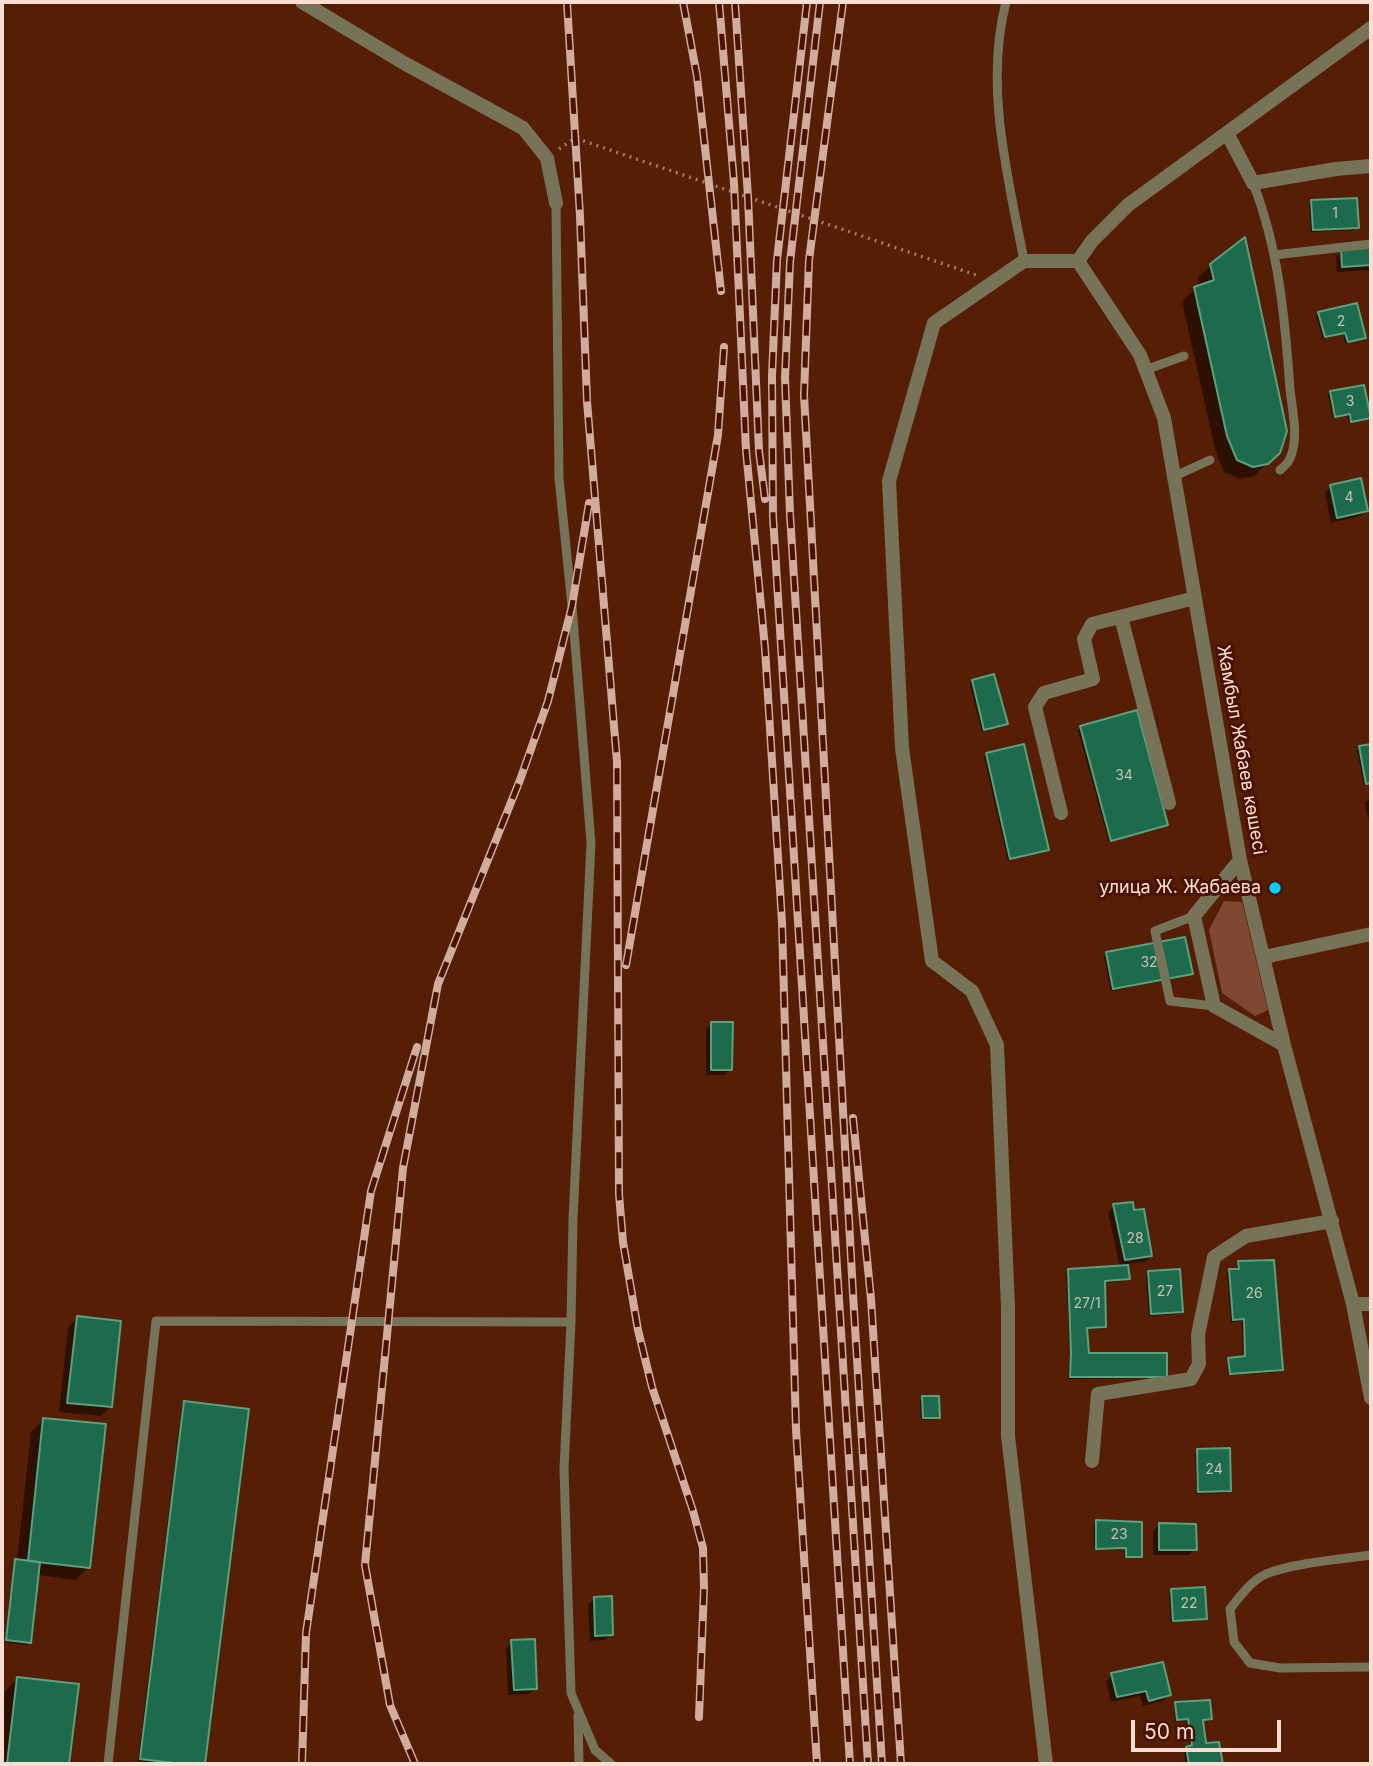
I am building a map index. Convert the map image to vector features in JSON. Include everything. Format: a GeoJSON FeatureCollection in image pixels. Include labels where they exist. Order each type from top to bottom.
{"type":"FeatureCollection","features":[{"type":"Feature","properties":{"kind":"street"},"geometry":{"type":"LineString","coordinates":[[302,2],[404,63],[523,128],[547,158],[556,203]]}},
{"type":"Feature","properties":{"kind":"street"},"geometry":{"type":"LineString","coordinates":[[1046,1764],[1008,1436],[1008,1308],[997,1045],[972,991],[932,961],[902,748],[889,481],[934,323],[1024,261],[1078,261],[1092,241],[1128,205],[1371,29]]}},
{"type":"Feature","properties":{"kind":"street"},"geometry":{"type":"LineString","coordinates":[[1227,133],[1253,183],[1371,166]]}},
{"type":"Feature","properties":{"kind":"street","name":"Жамбыл Жабаев көшесі"},"geometry":{"type":"LineString","coordinates":[[1078,261],[1140,355],[1164,418],[1240,860],[1284,1045],[1353,1304],[1371,1398]]}},
{"type":"Feature","properties":{"kind":"street"},"geometry":{"type":"LineString","coordinates":[[1061,813],[1035,707],[1044,693],[1093,679],[1084,639],[1092,624],[1195,598]]}},
{"type":"Feature","properties":{"kind":"street"},"geometry":{"type":"LineString","coordinates":[[1121,617],[1169,803]]}},
{"type":"Feature","properties":{"kind":"street"},"geometry":{"type":"LineString","coordinates":[[1240,860],[1194,916],[1214,1006],[1284,1045]]}},
{"type":"Feature","properties":{"kind":"street"},"geometry":{"type":"LineString","coordinates":[[1264,957],[1371,934]]}},
{"type":"Feature","properties":{"kind":"street"},"geometry":{"type":"LineString","coordinates":[[1092,1461],[1098,1394],[1191,1379],[1199,1364],[1198,1335],[1214,1257],[1246,1236],[1332,1221]]}},
{"type":"Feature","properties":{"kind":"street"},"geometry":{"type":"LineString","coordinates":[[1353,1304],[1371,1304]]}},
{"type":"Feature","properties":{"kind":"lane"},"geometry":{"type":"LineString","coordinates":[[1006,2],[999,27],[998,121],[1024,261]]}},
{"type":"Feature","properties":{"kind":"lane"},"geometry":{"type":"LineString","coordinates":[[1253,183],[1274,255],[1285,327],[1294,433],[1292,453],[1287,464],[1280,470]]}},
{"type":"Feature","properties":{"kind":"lane"},"geometry":{"type":"LineString","coordinates":[[556,203],[559,478],[591,843],[564,1469],[571,1693],[596,1750],[611,1764]]}},
{"type":"Feature","properties":{"kind":"lane"},"geometry":{"type":"LineString","coordinates":[[1274,255],[1371,244]]}},
{"type":"Feature","properties":{"kind":"lane"},"geometry":{"type":"LineString","coordinates":[[1145,370],[1184,356]]}},
{"type":"Feature","properties":{"kind":"lane"},"geometry":{"type":"LineString","coordinates":[[1175,476],[1210,460]]}},
{"type":"Feature","properties":{"kind":"lane"},"geometry":{"type":"LineString","coordinates":[[1194,916],[1155,931],[1167,989],[1170,1001],[1214,1006]]}},
{"type":"Feature","properties":{"kind":"lane"},"geometry":{"type":"LineString","coordinates":[[108,1764],[156,1321],[571,1322]]}},
{"type":"Feature","properties":{"kind":"lane"},"geometry":{"type":"LineString","coordinates":[[1371,1555],[1325,1561],[1266,1574],[1246,1589],[1230,1609],[1234,1642],[1250,1662],[1280,1668],[1371,1667]]}},
{"type":"Feature","properties":{"kind":"lane"},"geometry":{"type":"LineString","coordinates":[[578,1710],[579,1764]]}},
{"type":"Feature","properties":{"kind":"path"},"geometry":{"type":"LineString","coordinates":[[547,158],[575,138],[995,281]]}},
{"type":"Feature","properties":{"kind":"shaded area"},"geometry":{"type":"Polygon","coordinates":[[[1224,901],[1242,902],[1268,1010],[1255,1016],[1222,993],[1209,930],[1224,901]]]}},
{"type":"Feature","properties":{"kind":"building"},"geometry":{"type":"Polygon","coordinates":[[[1357,198],[1359,228],[1313,230],[1311,200],[1357,198]]]}},
{"type":"Feature","properties":{"kind":"building"},"geometry":{"type":"Polygon","coordinates":[[[1245,237],[1287,431],[1280,453],[1268,464],[1253,467],[1237,460],[1227,436],[1194,287],[1214,280],[1210,264],[1245,237]]]}},
{"type":"Feature","properties":{"kind":"building"},"geometry":{"type":"Polygon","coordinates":[[[1371,247],[1371,265],[1342,267],[1341,249],[1371,247]]]}},
{"type":"Feature","properties":{"kind":"building"},"geometry":{"type":"Polygon","coordinates":[[[1357,303],[1366,338],[1348,342],[1345,333],[1325,337],[1318,312],[1357,303]]]}},
{"type":"Feature","properties":{"kind":"building"},"geometry":{"type":"Polygon","coordinates":[[[1364,385],[1371,418],[1351,422],[1350,414],[1335,417],[1330,391],[1364,385]]]}},
{"type":"Feature","properties":{"kind":"building"},"geometry":{"type":"Polygon","coordinates":[[[1361,478],[1368,511],[1337,518],[1330,485],[1361,478]]]}},
{"type":"Feature","properties":{"kind":"building"},"geometry":{"type":"Polygon","coordinates":[[[994,674],[1008,724],[984,730],[972,680],[994,674]]]}},
{"type":"Feature","properties":{"kind":"building"},"geometry":{"type":"Polygon","coordinates":[[[1137,710],[1168,825],[1111,841],[1080,726],[1137,710]]]}},
{"type":"Feature","properties":{"kind":"building"},"geometry":{"type":"Polygon","coordinates":[[[1024,744],[1049,850],[1010,859],[986,753],[1024,744]]]}},
{"type":"Feature","properties":{"kind":"building"},"geometry":{"type":"Polygon","coordinates":[[[1371,744],[1371,783],[1366,784],[1359,746],[1371,744]]]}},
{"type":"Feature","properties":{"kind":"building"},"geometry":{"type":"Polygon","coordinates":[[[1185,937],[1193,974],[1113,989],[1106,952],[1185,937]]]}},
{"type":"Feature","properties":{"kind":"building"},"geometry":{"type":"Polygon","coordinates":[[[711,1022],[733,1022],[732,1070],[711,1070],[711,1022]]]}},
{"type":"Feature","properties":{"kind":"building"},"geometry":{"type":"Polygon","coordinates":[[[1133,1202],[1134,1210],[1144,1209],[1152,1256],[1125,1260],[1113,1204],[1133,1202]]]}},
{"type":"Feature","properties":{"kind":"building"},"geometry":{"type":"Polygon","coordinates":[[[1274,1260],[1283,1370],[1230,1374],[1228,1358],[1245,1356],[1244,1319],[1233,1320],[1229,1269],[1239,1269],[1238,1261],[1274,1260]]]}},
{"type":"Feature","properties":{"kind":"building"},"geometry":{"type":"Polygon","coordinates":[[[1128,1265],[1130,1279],[1105,1281],[1106,1327],[1087,1328],[1089,1353],[1167,1353],[1167,1377],[1070,1377],[1068,1269],[1128,1265]]]}},
{"type":"Feature","properties":{"kind":"building"},"geometry":{"type":"Polygon","coordinates":[[[1180,1269],[1183,1312],[1151,1314],[1148,1271],[1180,1269]]]}},
{"type":"Feature","properties":{"kind":"building"},"geometry":{"type":"Polygon","coordinates":[[[77,1316],[121,1321],[112,1407],[67,1403],[77,1316]]]}},
{"type":"Feature","properties":{"kind":"building"},"geometry":{"type":"Polygon","coordinates":[[[922,1396],[939,1396],[940,1418],[923,1418],[922,1396]]]}},
{"type":"Feature","properties":{"kind":"building"},"geometry":{"type":"Polygon","coordinates":[[[184,1401],[249,1409],[205,1764],[140,1759],[184,1401]]]}},
{"type":"Feature","properties":{"kind":"building"},"geometry":{"type":"Polygon","coordinates":[[[43,1418],[106,1424],[90,1568],[28,1561],[43,1418]]]}},
{"type":"Feature","properties":{"kind":"building"},"geometry":{"type":"Polygon","coordinates":[[[1230,1448],[1231,1491],[1198,1492],[1197,1449],[1230,1448]]]}},
{"type":"Feature","properties":{"kind":"building"},"geometry":{"type":"Polygon","coordinates":[[[1096,1520],[1142,1522],[1142,1557],[1126,1557],[1126,1548],[1096,1549],[1096,1520]]]}},
{"type":"Feature","properties":{"kind":"building"},"geometry":{"type":"Polygon","coordinates":[[[1159,1523],[1196,1524],[1197,1550],[1159,1550],[1159,1523]]]}},
{"type":"Feature","properties":{"kind":"building"},"geometry":{"type":"Polygon","coordinates":[[[15,1559],[40,1562],[31,1643],[6,1640],[15,1559]]]}},
{"type":"Feature","properties":{"kind":"building"},"geometry":{"type":"Polygon","coordinates":[[[1205,1587],[1207,1619],[1173,1621],[1171,1589],[1205,1587]]]}},
{"type":"Feature","properties":{"kind":"building"},"geometry":{"type":"Polygon","coordinates":[[[612,1596],[613,1635],[595,1636],[594,1597],[612,1596]]]}},
{"type":"Feature","properties":{"kind":"building"},"geometry":{"type":"Polygon","coordinates":[[[535,1639],[537,1689],[514,1690],[511,1640],[535,1639]]]}},
{"type":"Feature","properties":{"kind":"building"},"geometry":{"type":"Polygon","coordinates":[[[1163,1662],[1171,1695],[1149,1701],[1146,1691],[1117,1697],[1111,1673],[1163,1662]]]}},
{"type":"Feature","properties":{"kind":"building"},"geometry":{"type":"Polygon","coordinates":[[[17,1677],[79,1684],[69,1764],[7,1764],[17,1677]]]}},
{"type":"Feature","properties":{"kind":"building"},"geometry":{"type":"Polygon","coordinates":[[[1210,1700],[1212,1719],[1203,1720],[1206,1743],[1219,1742],[1223,1764],[1189,1764],[1186,1747],[1192,1745],[1188,1719],[1177,1720],[1175,1702],[1210,1700]]]}},
{"type":"Feature","properties":{"kind":"railway"},"geometry":{"type":"LineString","coordinates":[[567,2],[580,216],[587,401],[617,762],[619,1194],[623,1242],[638,1330],[652,1387],[703,1548],[699,1717]]}},
{"type":"Feature","properties":{"kind":"railway"},"geometry":{"type":"LineString","coordinates":[[683,2],[697,76],[721,291]]}},
{"type":"Feature","properties":{"kind":"railway"},"geometry":{"type":"LineString","coordinates":[[719,2],[734,183],[746,450],[765,648],[782,922],[796,1429],[817,1764]]}},
{"type":"Feature","properties":{"kind":"railway"},"geometry":{"type":"LineString","coordinates":[[735,2],[748,197],[759,451],[765,499]]}},
{"type":"Feature","properties":{"kind":"railway"},"geometry":{"type":"LineString","coordinates":[[807,2],[777,260],[772,376],[773,516],[850,1764]]}},
{"type":"Feature","properties":{"kind":"railway"},"geometry":{"type":"LineString","coordinates":[[820,2],[790,262],[785,378],[790,514],[868,1764]]}},
{"type":"Feature","properties":{"kind":"railway"},"geometry":{"type":"LineString","coordinates":[[843,2],[809,260],[804,395],[853,1294],[882,1764]]}},
{"type":"Feature","properties":{"kind":"railway"},"geometry":{"type":"LineString","coordinates":[[626,965],[718,435],[724,347]]}},
{"type":"Feature","properties":{"kind":"railway"},"geometry":{"type":"LineString","coordinates":[[415,1764],[390,1705],[365,1565],[403,1168],[438,984],[520,780],[548,701],[572,606],[589,503]]}},
{"type":"Feature","properties":{"kind":"railway"},"geometry":{"type":"LineString","coordinates":[[302,1764],[306,1633],[371,1191],[417,1047]]}},
{"type":"Feature","properties":{"kind":"railway"},"geometry":{"type":"LineString","coordinates":[[853,1118],[871,1299],[901,1764]]}},
{"type":"Feature","properties":{"kind":"place","name":"улица Ж. Жабаева"},"geometry":{"type":"Point","coordinates":[1275,888]}}]}
